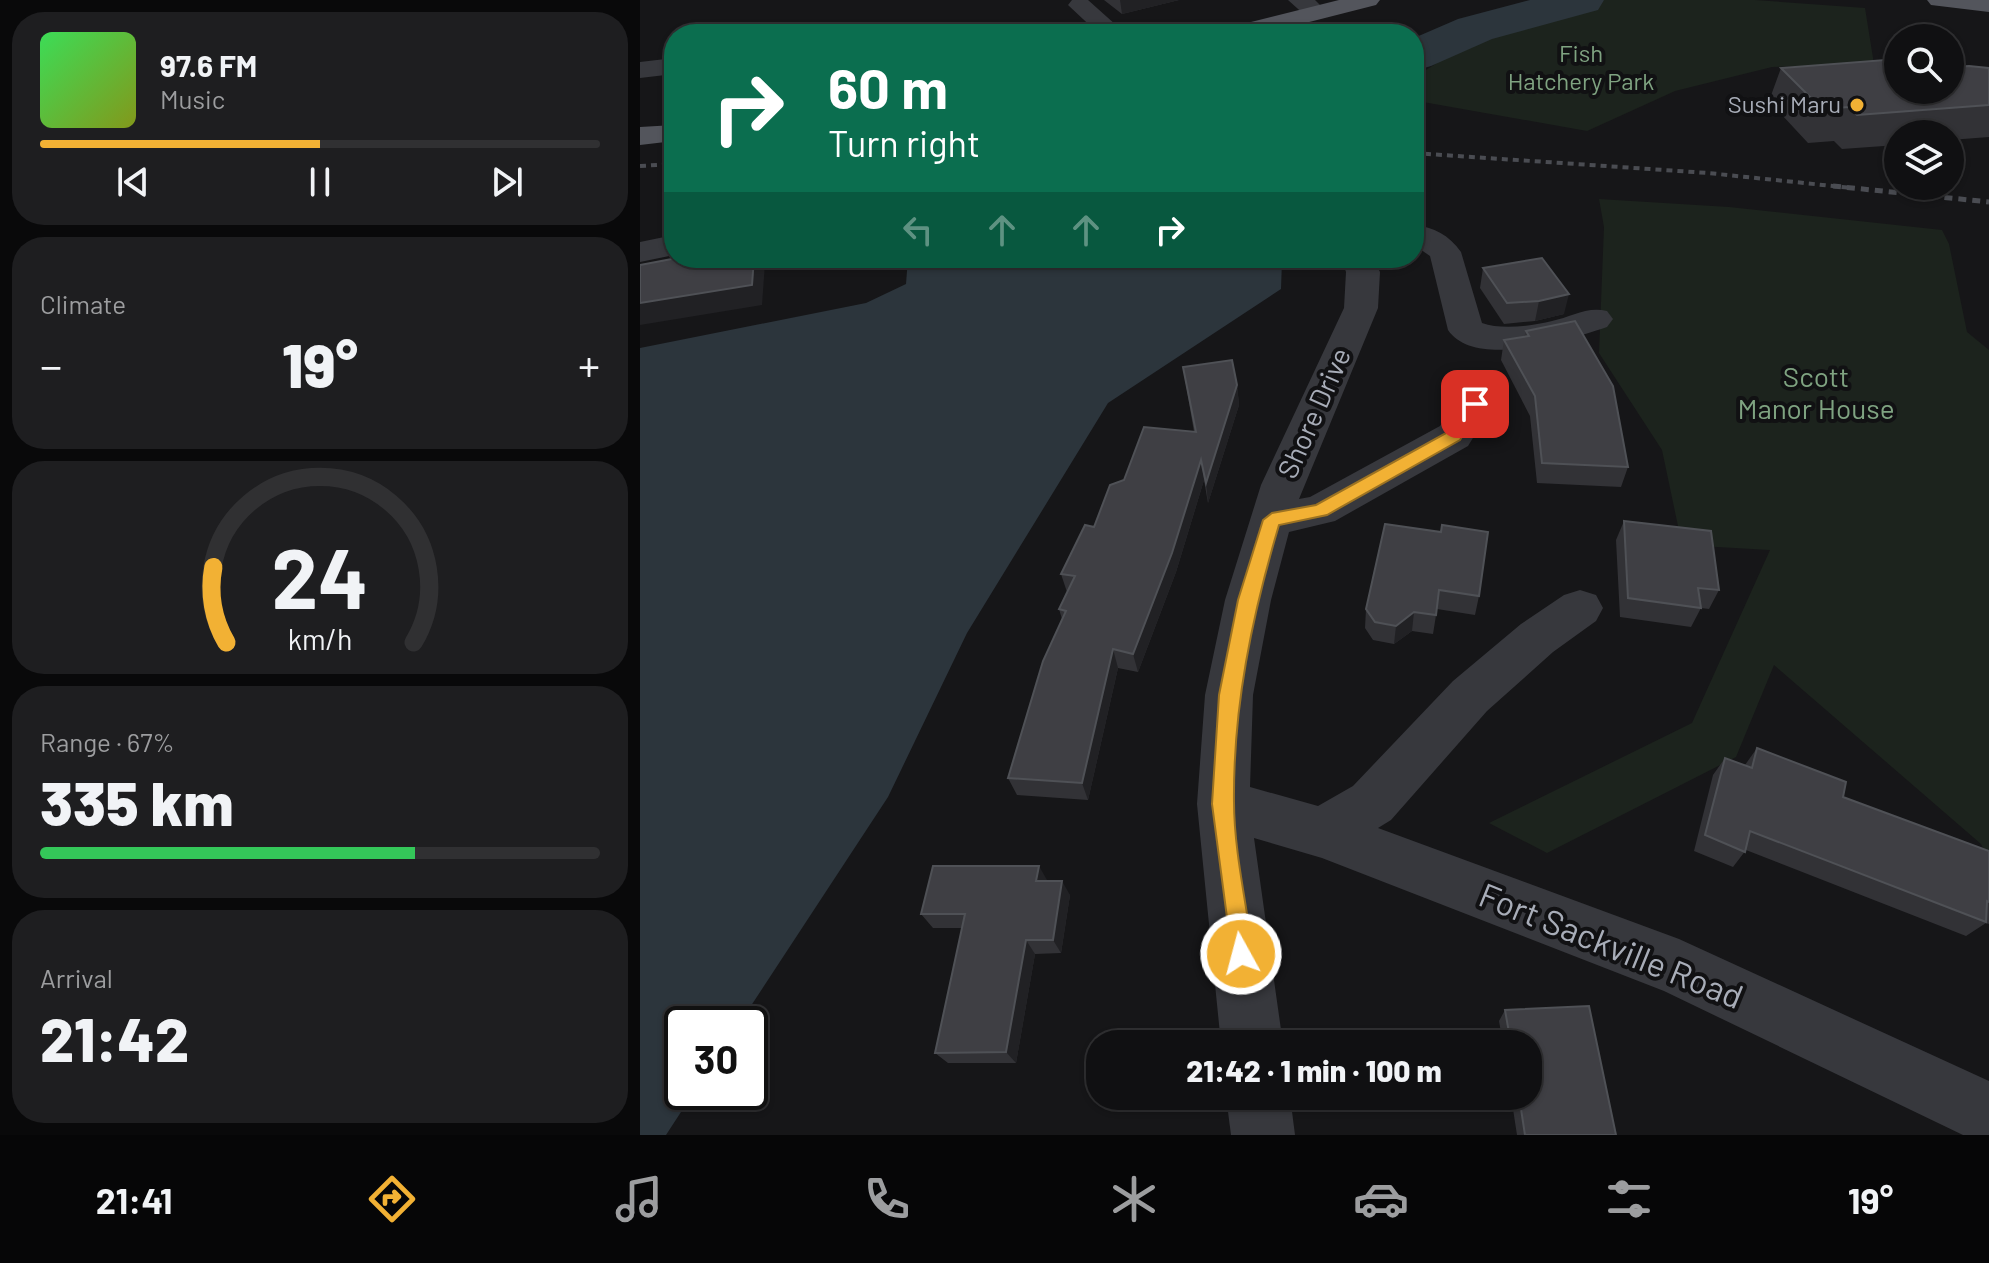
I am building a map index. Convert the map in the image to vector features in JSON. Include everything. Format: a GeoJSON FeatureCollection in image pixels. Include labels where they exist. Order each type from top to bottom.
{"type":"FeatureCollection","features":[{"type":"Feature","properties":{"kind":"main road"},"geometry":{"type":"LineString","coordinates":[[1259,24],[1308,6],[1368,0]]}},
{"type":"Feature","properties":{"kind":"main road"},"geometry":{"type":"LineString","coordinates":[[1939,0],[1989,5]]}},
{"type":"Feature","properties":{"kind":"main road"},"geometry":{"type":"LineString","coordinates":[[640,136],[664,134]]}},
{"type":"Feature","properties":{"kind":"street"},"geometry":{"type":"LineString","coordinates":[[1080,5],[1102,24]]}},
{"type":"Feature","properties":{"kind":"street"},"geometry":{"type":"LineString","coordinates":[[641,75],[664,69]]}},
{"type":"Feature","properties":{"kind":"street"},"geometry":{"type":"LineString","coordinates":[[1424,236],[1445,252],[1466,330],[1490,339],[1553,333],[1595,319]]}},
{"type":"Feature","properties":{"kind":"street"},"geometry":{"type":"LineString","coordinates":[[640,252],[664,247]]}},
{"type":"Feature","properties":{"kind":"street","name":"Shore Drive"},"geometry":{"type":"LineString","coordinates":[[1250,1030],[1223,804],[1229,695],[1248,600],[1282,485],[1361,308],[1361,268]]}},
{"type":"Feature","properties":{"kind":"street"},"geometry":{"type":"LineString","coordinates":[[1272,520],[1320,510],[1454,436],[1475,404]]}},
{"type":"Feature","properties":{"kind":"street"},"geometry":{"type":"LineString","coordinates":[[1322,833],[1372,803],[1470,696],[1537,638],[1580,608]]}},
{"type":"Feature","properties":{"kind":"street","name":"Fort Sackville Road"},"geometry":{"type":"LineString","coordinates":[[1223,804],[1322,833],[1679,968],[1989,1114]]}},
{"type":"Feature","properties":{"kind":"street"},"geometry":{"type":"LineString","coordinates":[[1260,1110],[1263,1135]]}},
{"type":"Feature","properties":{"kind":"green space","name":"Fish Hatchery Park"},"geometry":{"type":"Polygon","coordinates":[[[1604,0],[1755,0],[1865,8],[1874,64],[1772,67],[1675,91],[1587,131],[1424,102],[1424,71],[1474,34],[1496,22],[1604,0]]]}},
{"type":"Feature","properties":{"kind":"green space","name":"Scott Manor House"},"geometry":{"type":"Polygon","coordinates":[[[1599,199],[1729,207],[1942,230],[1949,244],[1967,332],[1989,350],[1989,860],[1981,844],[1774,665],[1736,757],[1547,853],[1489,823],[1692,723],[1770,550],[1682,545],[1662,450],[1599,353],[1604,227],[1599,199]]]}},
{"type":"Feature","properties":{"kind":"shaded area"},"geometry":{"type":"Polygon","coordinates":[[[907,268],[1282,268],[1281,289],[1108,403],[967,633],[888,797],[751,1006],[664,1006],[664,1110],[682,1110],[666,1135],[640,1135],[640,348],[866,303],[906,284],[907,268]]]}},
{"type":"Feature","properties":{"kind":"building"},"geometry":{"type":"Polygon","coordinates":[[[1884,60],[1884,104],[1964,104],[1964,66],[1989,68],[1989,105],[1857,115],[1849,107],[1822,109],[1781,68],[1884,60]]]}},
{"type":"Feature","properties":{"kind":"building"},"geometry":{"type":"Polygon","coordinates":[[[1542,258],[1569,294],[1539,301],[1507,303],[1483,268],[1542,258]]]}},
{"type":"Feature","properties":{"kind":"building"},"geometry":{"type":"Polygon","coordinates":[[[664,260],[664,268],[753,268],[752,285],[640,303],[640,265],[664,260]]]}},
{"type":"Feature","properties":{"kind":"building"},"geometry":{"type":"Polygon","coordinates":[[[1575,321],[1613,386],[1628,467],[1542,463],[1535,396],[1504,340],[1529,336],[1526,331],[1575,321]]]}},
{"type":"Feature","properties":{"kind":"building"},"geometry":{"type":"Polygon","coordinates":[[[1232,360],[1237,385],[1206,483],[1201,460],[1172,553],[1133,654],[1113,649],[1082,783],[1008,778],[1043,661],[1066,611],[1059,609],[1075,576],[1061,574],[1085,525],[1094,527],[1110,485],[1124,480],[1144,427],[1196,432],[1183,367],[1232,360]]]}},
{"type":"Feature","properties":{"kind":"building"},"geometry":{"type":"Polygon","coordinates":[[[1624,521],[1711,531],[1719,590],[1698,588],[1701,608],[1628,598],[1624,521]]]}},
{"type":"Feature","properties":{"kind":"building"},"geometry":{"type":"Polygon","coordinates":[[[1385,524],[1441,532],[1442,525],[1488,532],[1479,596],[1439,590],[1436,615],[1414,612],[1396,626],[1375,622],[1366,609],[1385,524]]]}},
{"type":"Feature","properties":{"kind":"building"},"geometry":{"type":"Polygon","coordinates":[[[1757,748],[1846,782],[1843,797],[1989,851],[1986,922],[1750,831],[1745,852],[1705,835],[1725,758],[1752,768],[1757,748]]]}},
{"type":"Feature","properties":{"kind":"building"},"geometry":{"type":"Polygon","coordinates":[[[933,866],[1039,866],[1036,881],[1062,881],[1053,940],[1026,940],[1006,1052],[935,1053],[965,914],[921,914],[933,866]]]}},
{"type":"Feature","properties":{"kind":"building"},"geometry":{"type":"Polygon","coordinates":[[[1589,1006],[1616,1135],[1525,1135],[1521,1110],[1542,1110],[1542,1030],[1509,1030],[1505,1010],[1589,1006]]]}},
{"type":"Feature","properties":{"kind":"waterway"},"geometry":{"type":"LineString","coordinates":[[1424,52],[1475,29],[1582,0]]}},
{"type":"Feature","properties":{"kind":"railway"},"geometry":{"type":"LineString","coordinates":[[1424,154],[1708,173],[1852,188]]}},
{"type":"Feature","properties":{"kind":"railway"},"geometry":{"type":"LineString","coordinates":[[640,166],[664,165]]}},
{"type":"Feature","properties":{"kind":"railway"},"geometry":{"type":"LineString","coordinates":[[1833,186],[1989,202]]}},
{"type":"Feature","properties":{"kind":"place","name":"Sushi Maru"},"geometry":{"type":"Point","coordinates":[1857,105]}},
{"type":"Feature","properties":{"kind":"route"},"geometry":{"type":"LineString","coordinates":[[1241,954],[1223,804],[1229,695],[1248,600],[1272,520],[1320,510],[1454,436],[1475,404]]}}]}
